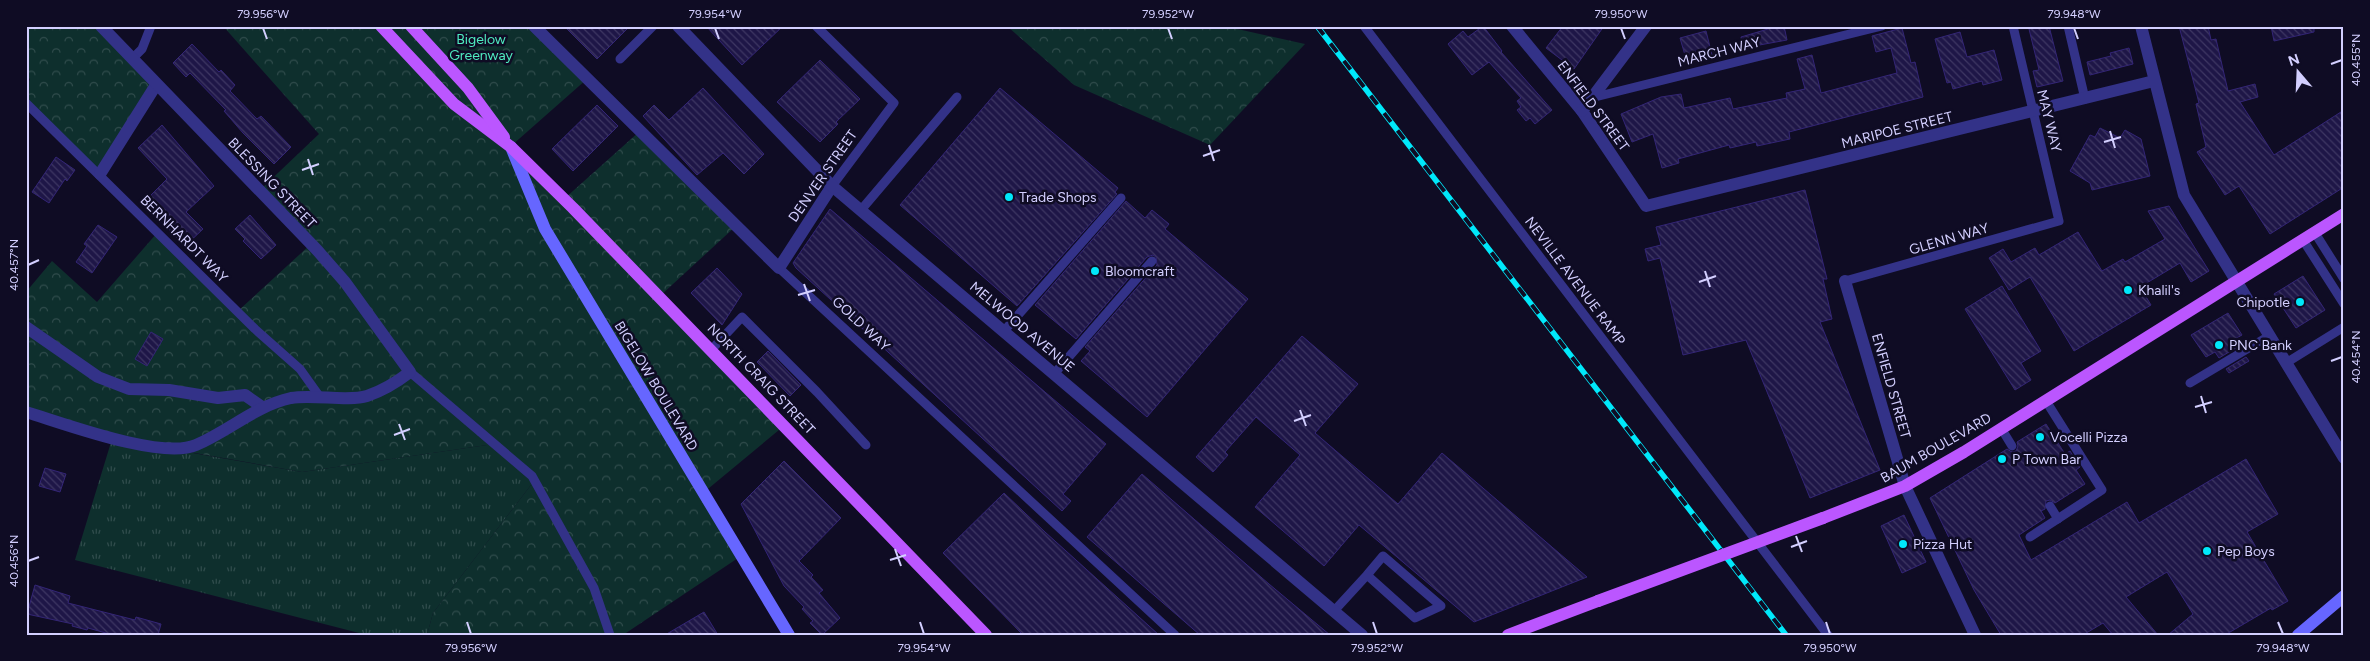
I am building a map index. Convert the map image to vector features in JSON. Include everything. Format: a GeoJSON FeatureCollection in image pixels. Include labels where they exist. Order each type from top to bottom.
{"type":"FeatureCollection","features":[{"type":"Feature","properties":{"kind":"main road"},"geometry":{"type":"LineString","coordinates":[[381,26],[454,104],[511,147]]}},
{"type":"Feature","properties":{"kind":"main road","name":"BIGELOW BOULEVARD"},"geometry":{"type":"LineString","coordinates":[[411,26],[468,88],[511,147],[545,229],[788,635]]}},
{"type":"Feature","properties":{"kind":"main road","name":"NORTH CRAIG STREET"},"geometry":{"type":"LineString","coordinates":[[511,147],[712,349],[986,635]]}},
{"type":"Feature","properties":{"kind":"main road","name":"BAUM BOULEVARD"},"geometry":{"type":"LineString","coordinates":[[1508,635],[1905,486],[2046,401],[2344,214]]}},
{"type":"Feature","properties":{"kind":"main road"},"geometry":{"type":"LineString","coordinates":[[2298,635],[2344,596]]}},
{"type":"Feature","properties":{"kind":"street","name":"BLESSING STREET"},"geometry":{"type":"LineString","coordinates":[[100,26],[317,250],[345,282],[410,372]]}},
{"type":"Feature","properties":{"kind":"street","name":"GOLD WAY"},"geometry":{"type":"LineString","coordinates":[[534,26],[779,268]]}},
{"type":"Feature","properties":{"kind":"street","name":"MELWOOD AVENUE"},"geometry":{"type":"LineString","coordinates":[[678,26],[832,186],[1362,635]]}},
{"type":"Feature","properties":{"kind":"street","name":"ENFIELD STREET"},"geometry":{"type":"LineString","coordinates":[[1512,26],[1582,110],[1646,206]]}},
{"type":"Feature","properties":{"kind":"street"},"geometry":{"type":"LineString","coordinates":[[1582,110],[1646,26]]}},
{"type":"Feature","properties":{"kind":"street"},"geometry":{"type":"LineString","coordinates":[[2141,26],[2184,195],[2344,458]]}},
{"type":"Feature","properties":{"kind":"street","name":"MARIPOE STREET"},"geometry":{"type":"LineString","coordinates":[[1646,206],[2154,81]]}},
{"type":"Feature","properties":{"kind":"street"},"geometry":{"type":"LineString","coordinates":[[100,174],[156,85]]}},
{"type":"Feature","properties":{"kind":"street","name":"DENVER STREET"},"geometry":{"type":"LineString","coordinates":[[779,268],[832,186]]}},
{"type":"Feature","properties":{"kind":"street","name":"ENFIELD STREET"},"geometry":{"type":"LineString","coordinates":[[1845,281],[1905,486],[1975,635]]}},
{"type":"Feature","properties":{"kind":"street"},"geometry":{"type":"LineString","coordinates":[[26,327],[98,376],[129,388],[169,390],[218,398],[245,395],[262,407]]}},
{"type":"Feature","properties":{"kind":"street"},"geometry":{"type":"LineString","coordinates":[[26,412],[112,439],[172,449],[194,446],[262,407],[292,398],[366,396],[396,382],[410,372]]}},
{"type":"Feature","properties":{"kind":"lane"},"geometry":{"type":"LineString","coordinates":[[132,59],[142,49],[151,26]]}},
{"type":"Feature","properties":{"kind":"lane"},"geometry":{"type":"LineString","coordinates":[[620,60],[653,26]]}},
{"type":"Feature","properties":{"kind":"lane","name":"DENVER STREET"},"geometry":{"type":"LineString","coordinates":[[816,26],[894,103],[832,186]]}},
{"type":"Feature","properties":{"kind":"lane","name":"NEVILLE AVENUE RAMP"},"geometry":{"type":"LineString","coordinates":[[1364,26],[1828,635]]}},
{"type":"Feature","properties":{"kind":"lane","name":"MARCH WAY"},"geometry":{"type":"LineString","coordinates":[[1591,98],[1882,26]]}},
{"type":"Feature","properties":{"kind":"lane","name":"MAY WAY"},"geometry":{"type":"LineString","coordinates":[[2013,26],[2032,112],[2060,221]]}},
{"type":"Feature","properties":{"kind":"lane"},"geometry":{"type":"LineString","coordinates":[[2068,26],[2086,99]]}},
{"type":"Feature","properties":{"kind":"lane"},"geometry":{"type":"LineString","coordinates":[[861,210],[957,98]]}},
{"type":"Feature","properties":{"kind":"lane","name":"BERNHARDT WAY"},"geometry":{"type":"LineString","coordinates":[[26,103],[256,329],[300,369],[320,397]]}},
{"type":"Feature","properties":{"kind":"lane"},"geometry":{"type":"LineString","coordinates":[[1004,331],[1121,198]]}},
{"type":"Feature","properties":{"kind":"lane","name":"GLENN WAY"},"geometry":{"type":"LineString","coordinates":[[1845,281],[2060,221]]}},
{"type":"Feature","properties":{"kind":"lane"},"geometry":{"type":"LineString","coordinates":[[2315,233],[2344,279]]}},
{"type":"Feature","properties":{"kind":"lane"},"geometry":{"type":"LineString","coordinates":[[2303,240],[2344,304]]}},
{"type":"Feature","properties":{"kind":"lane"},"geometry":{"type":"LineString","coordinates":[[1054,374],[1152,261]]}},
{"type":"Feature","properties":{"kind":"lane","name":"GOLD WAY"},"geometry":{"type":"LineString","coordinates":[[779,268],[1175,635]]}},
{"type":"Feature","properties":{"kind":"lane"},"geometry":{"type":"LineString","coordinates":[[712,349],[742,316],[866,445]]}},
{"type":"Feature","properties":{"kind":"lane"},"geometry":{"type":"LineString","coordinates":[[2286,363],[2344,327]]}},
{"type":"Feature","properties":{"kind":"lane"},"geometry":{"type":"LineString","coordinates":[[2190,383],[2269,336]]}},
{"type":"Feature","properties":{"kind":"lane"},"geometry":{"type":"LineString","coordinates":[[410,372],[532,476],[594,588],[610,635]]}},
{"type":"Feature","properties":{"kind":"lane"},"geometry":{"type":"LineString","coordinates":[[2030,537],[2102,490],[2046,401]]}},
{"type":"Feature","properties":{"kind":"lane"},"geometry":{"type":"LineString","coordinates":[[2001,428],[2012,446]]}},
{"type":"Feature","properties":{"kind":"lane"},"geometry":{"type":"LineString","coordinates":[[2050,506],[2058,519]]}},
{"type":"Feature","properties":{"kind":"lane"},"geometry":{"type":"LineString","coordinates":[[1334,611],[1382,556],[1441,606],[1415,618],[1367,575]]}},
{"type":"Feature","properties":{"kind":"green space"},"geometry":{"type":"Polygon","coordinates":[[[26,26],[101,26],[156,85],[100,174],[26,103],[26,89],[30,79],[26,76],[26,26]]]}},
{"type":"Feature","properties":{"kind":"green space","name":"Bigelow Greenway"},"geometry":{"type":"Polygon","coordinates":[[[223,26],[534,26],[587,79],[511,146],[564,199],[640,131],[736,226],[660,296],[785,425],[703,493],[741,556],[623,635],[427,635],[433,613],[534,481],[494,444],[302,472],[172,449],[26,412],[26,292],[52,261],[97,302],[157,233],[238,311],[311,244],[259,191],[319,134],[223,26]]]}},
{"type":"Feature","properties":{"kind":"green space"},"geometry":{"type":"Polygon","coordinates":[[[1007,26],[1224,26],[1305,44],[1210,145],[1074,85],[1007,26]]]}},
{"type":"Feature","properties":{"kind":"green space"},"geometry":{"type":"Polygon","coordinates":[[[112,439],[302,472],[494,444],[534,481],[433,613],[427,635],[367,635],[75,560],[112,439]]]}},
{"type":"Feature","properties":{"kind":"building"},"geometry":{"type":"Polygon","coordinates":[[[564,26],[630,26],[597,59],[564,26]]]}},
{"type":"Feature","properties":{"kind":"building"},"geometry":{"type":"Polygon","coordinates":[[[706,26],[783,26],[742,65],[706,26]]]}},
{"type":"Feature","properties":{"kind":"building"},"geometry":{"type":"Polygon","coordinates":[[[1483,26],[1501,52],[1552,110],[1535,124],[1530,118],[1526,121],[1517,110],[1521,107],[1517,101],[1521,98],[1489,62],[1472,75],[1448,44],[1463,31],[1468,37],[1483,26]]]}},
{"type":"Feature","properties":{"kind":"building"},"geometry":{"type":"Polygon","coordinates":[[[1563,26],[1604,26],[1574,69],[1546,48],[1563,26]]]}},
{"type":"Feature","properties":{"kind":"building"},"geometry":{"type":"Polygon","coordinates":[[[1767,26],[1784,26],[1787,40],[1743,48],[1741,37],[1768,29],[1767,26]]]}},
{"type":"Feature","properties":{"kind":"building"},"geometry":{"type":"Polygon","coordinates":[[[2049,26],[2063,81],[2037,87],[2033,71],[2039,70],[2029,29],[2049,26]]]}},
{"type":"Feature","properties":{"kind":"building"},"geometry":{"type":"Polygon","coordinates":[[[2179,26],[2208,26],[2211,40],[2216,39],[2228,91],[2255,84],[2258,97],[2240,102],[2274,155],[2344,110],[2344,187],[2270,234],[2239,186],[2225,195],[2197,152],[2206,147],[2196,104],[2199,103],[2179,26]]]}},
{"type":"Feature","properties":{"kind":"building"},"geometry":{"type":"Polygon","coordinates":[[[2271,26],[2314,26],[2314,32],[2274,41],[2271,26]]]}},
{"type":"Feature","properties":{"kind":"building"},"geometry":{"type":"Polygon","coordinates":[[[1902,28],[1911,63],[1915,62],[1923,97],[1789,132],[1790,139],[1757,146],[1756,142],[1730,148],[1729,145],[1678,159],[1679,163],[1662,168],[1653,134],[1632,142],[1621,114],[1661,97],[1681,94],[1684,108],[1730,98],[1733,109],[1787,98],[1786,93],[1805,89],[1797,59],[1812,55],[1821,93],[1897,73],[1891,48],[1876,52],[1872,36],[1902,28]]]}},
{"type":"Feature","properties":{"kind":"building"},"geometry":{"type":"Polygon","coordinates":[[[1706,31],[1712,55],[1687,62],[1680,38],[1706,31]]]}},
{"type":"Feature","properties":{"kind":"building"},"geometry":{"type":"Polygon","coordinates":[[[1960,32],[1967,57],[1994,50],[2002,80],[1983,85],[1982,81],[1953,89],[1951,82],[1947,83],[1935,39],[1960,32]]]}},
{"type":"Feature","properties":{"kind":"building"},"geometry":{"type":"Polygon","coordinates":[[[192,44],[219,72],[221,70],[235,85],[230,91],[257,119],[261,116],[291,147],[274,164],[243,133],[224,111],[226,110],[190,73],[186,77],[173,63],[192,44]]]}},
{"type":"Feature","properties":{"kind":"building"},"geometry":{"type":"Polygon","coordinates":[[[2129,48],[2133,64],[2090,75],[2087,62],[2111,56],[2110,53],[2129,48]]]}},
{"type":"Feature","properties":{"kind":"building"},"geometry":{"type":"Polygon","coordinates":[[[820,60],[860,99],[836,122],[838,124],[820,142],[777,102],[820,60]]]}},
{"type":"Feature","properties":{"kind":"building"},"geometry":{"type":"Polygon","coordinates":[[[703,88],[764,154],[744,174],[723,153],[697,175],[643,116],[654,105],[669,120],[703,88]]]}},
{"type":"Feature","properties":{"kind":"building","name":"Trade Shops"},"geometry":{"type":"Polygon","coordinates":[[[1000,88],[1118,188],[1115,192],[1117,194],[1017,306],[900,205],[1000,88]]]}},
{"type":"Feature","properties":{"kind":"building"},"geometry":{"type":"Polygon","coordinates":[[[597,105],[618,126],[573,171],[552,149],[597,105]]]}},
{"type":"Feature","properties":{"kind":"building"},"geometry":{"type":"Polygon","coordinates":[[[162,125],[214,186],[186,212],[203,229],[185,246],[143,203],[167,179],[138,148],[162,125]]]}},
{"type":"Feature","properties":{"kind":"building"},"geometry":{"type":"Polygon","coordinates":[[[2100,128],[2120,138],[2125,130],[2141,139],[2150,176],[2092,190],[2090,183],[2070,171],[2090,135],[2095,137],[2100,128]]]}},
{"type":"Feature","properties":{"kind":"building"},"geometry":{"type":"Polygon","coordinates":[[[56,157],[75,170],[67,181],[65,179],[49,203],[32,192],[56,157]]]}},
{"type":"Feature","properties":{"kind":"building"},"geometry":{"type":"Polygon","coordinates":[[[1805,190],[1827,279],[1823,279],[1832,319],[1820,322],[1880,470],[1810,498],[1746,340],[1683,355],[1660,258],[1648,261],[1645,249],[1661,245],[1656,227],[1805,190]]]}},
{"type":"Feature","properties":{"kind":"building"},"geometry":{"type":"Polygon","coordinates":[[[1126,201],[1145,218],[1152,210],[1169,224],[1165,229],[1248,299],[1147,417],[1081,361],[1090,351],[1085,347],[1157,265],[1156,257],[1153,255],[1147,257],[1076,339],[1035,305],[1126,201]]]}},
{"type":"Feature","properties":{"kind":"building"},"geometry":{"type":"Polygon","coordinates":[[[2169,206],[2209,271],[2191,282],[2180,263],[2140,287],[2151,305],[2074,351],[2030,277],[2009,290],[1989,258],[2003,249],[2011,262],[2035,248],[2039,255],[2078,232],[2102,271],[2123,259],[2125,262],[2165,239],[2148,211],[2169,206]]]}},
{"type":"Feature","properties":{"kind":"building"},"geometry":{"type":"Polygon","coordinates":[[[830,209],[1106,444],[1063,494],[1071,501],[1062,511],[796,268],[793,263],[830,209]]]}},
{"type":"Feature","properties":{"kind":"building"},"geometry":{"type":"Polygon","coordinates":[[[250,215],[276,245],[261,259],[243,241],[245,239],[235,229],[250,215]]]}},
{"type":"Feature","properties":{"kind":"building"},"geometry":{"type":"Polygon","coordinates":[[[98,225],[117,237],[92,273],[76,262],[87,246],[84,244],[98,225]]]}},
{"type":"Feature","properties":{"kind":"building"},"geometry":{"type":"Polygon","coordinates":[[[717,268],[742,294],[722,325],[691,293],[717,268]]]}},
{"type":"Feature","properties":{"kind":"building","name":"Chipotle"},"geometry":{"type":"Polygon","coordinates":[[[2303,276],[2325,310],[2296,328],[2274,294],[2303,276]]]}},
{"type":"Feature","properties":{"kind":"building"},"geometry":{"type":"Polygon","coordinates":[[[2002,286],[2041,351],[2021,363],[2031,380],[2015,390],[1965,309],[2002,286]]]}},
{"type":"Feature","properties":{"kind":"building","name":"PNC Bank"},"geometry":{"type":"Polygon","coordinates":[[[2228,313],[2242,335],[2235,339],[2239,346],[2219,358],[2215,352],[2206,357],[2191,335],[2228,313]]]}},
{"type":"Feature","properties":{"kind":"building"},"geometry":{"type":"Polygon","coordinates":[[[151,332],[163,339],[147,366],[135,359],[151,332]]]}},
{"type":"Feature","properties":{"kind":"building"},"geometry":{"type":"Polygon","coordinates":[[[1302,336],[1358,384],[1315,433],[1398,504],[1442,453],[1587,577],[1474,622],[1359,525],[1324,566],[1255,507],[1300,455],[1256,417],[1225,452],[1228,455],[1213,472],[1196,457],[1302,336]]]}},
{"type":"Feature","properties":{"kind":"building"},"geometry":{"type":"Polygon","coordinates":[[[768,351],[801,385],[790,396],[757,362],[768,351]]]}},
{"type":"Feature","properties":{"kind":"building"},"geometry":{"type":"Polygon","coordinates":[[[2246,357],[2249,361],[2229,373],[2226,369],[2246,357]]]}},
{"type":"Feature","properties":{"kind":"building"},"geometry":{"type":"Polygon","coordinates":[[[2046,424],[2065,454],[2070,451],[2080,467],[2076,470],[2085,484],[2055,503],[2050,500],[2046,501],[2045,509],[2041,511],[2045,518],[2019,535],[2031,560],[2127,502],[2139,523],[2246,459],[2278,514],[2247,532],[2288,601],[2272,610],[2271,608],[2225,635],[2168,635],[2193,614],[2167,572],[2126,597],[2158,635],[2113,635],[2103,623],[2083,635],[2001,635],[1974,590],[1930,498],[2007,449],[2012,452],[2016,451],[2017,442],[2046,424]]]}},
{"type":"Feature","properties":{"kind":"building"},"geometry":{"type":"Polygon","coordinates":[[[784,461],[841,518],[799,561],[813,575],[811,577],[823,590],[819,593],[840,618],[822,635],[810,623],[813,621],[802,609],[804,607],[784,586],[741,504],[784,461]]]}},
{"type":"Feature","properties":{"kind":"building"},"geometry":{"type":"Polygon","coordinates":[[[45,468],[66,474],[60,492],[39,486],[45,468]]]}},
{"type":"Feature","properties":{"kind":"building"},"geometry":{"type":"Polygon","coordinates":[[[1142,474],[1330,635],[1200,635],[1087,537],[1142,474]]]}},
{"type":"Feature","properties":{"kind":"building"},"geometry":{"type":"Polygon","coordinates":[[[1004,493],[1159,635],[1023,635],[943,553],[1004,493]]]}},
{"type":"Feature","properties":{"kind":"building","name":"Pizza Hut"},"geometry":{"type":"Polygon","coordinates":[[[1904,515],[1926,562],[1902,573],[1881,526],[1904,515]]]}},
{"type":"Feature","properties":{"kind":"building"},"geometry":{"type":"Polygon","coordinates":[[[35,585],[70,596],[68,603],[135,620],[136,617],[161,624],[158,635],[113,635],[27,614],[35,585]]]}},
{"type":"Feature","properties":{"kind":"building"},"geometry":{"type":"Polygon","coordinates":[[[704,612],[718,635],[665,635],[704,612]]]}},
{"type":"Feature","properties":{"kind":"railway"},"geometry":{"type":"LineString","coordinates":[[1317,26],[1786,635]]}},
{"type":"Feature","properties":{"kind":"place","name":"Trade Shops"},"geometry":{"type":"Point","coordinates":[1009,197]}},
{"type":"Feature","properties":{"kind":"place","name":"Bloomcraft"},"geometry":{"type":"Point","coordinates":[1095,271]}},
{"type":"Feature","properties":{"kind":"place","name":"Khalil's"},"geometry":{"type":"Point","coordinates":[2128,290]}},
{"type":"Feature","properties":{"kind":"place","name":"Chipotle"},"geometry":{"type":"Point","coordinates":[2300,302]}},
{"type":"Feature","properties":{"kind":"place","name":"PNC Bank"},"geometry":{"type":"Point","coordinates":[2219,345]}},
{"type":"Feature","properties":{"kind":"place","name":"Vocelli Pizza"},"geometry":{"type":"Point","coordinates":[2040,437]}},
{"type":"Feature","properties":{"kind":"place","name":"P Town Bar"},"geometry":{"type":"Point","coordinates":[2002,459]}},
{"type":"Feature","properties":{"kind":"place","name":"Pizza Hut"},"geometry":{"type":"Point","coordinates":[1903,544]}},
{"type":"Feature","properties":{"kind":"place","name":"Pep Boys"},"geometry":{"type":"Point","coordinates":[2207,551]}}]}
